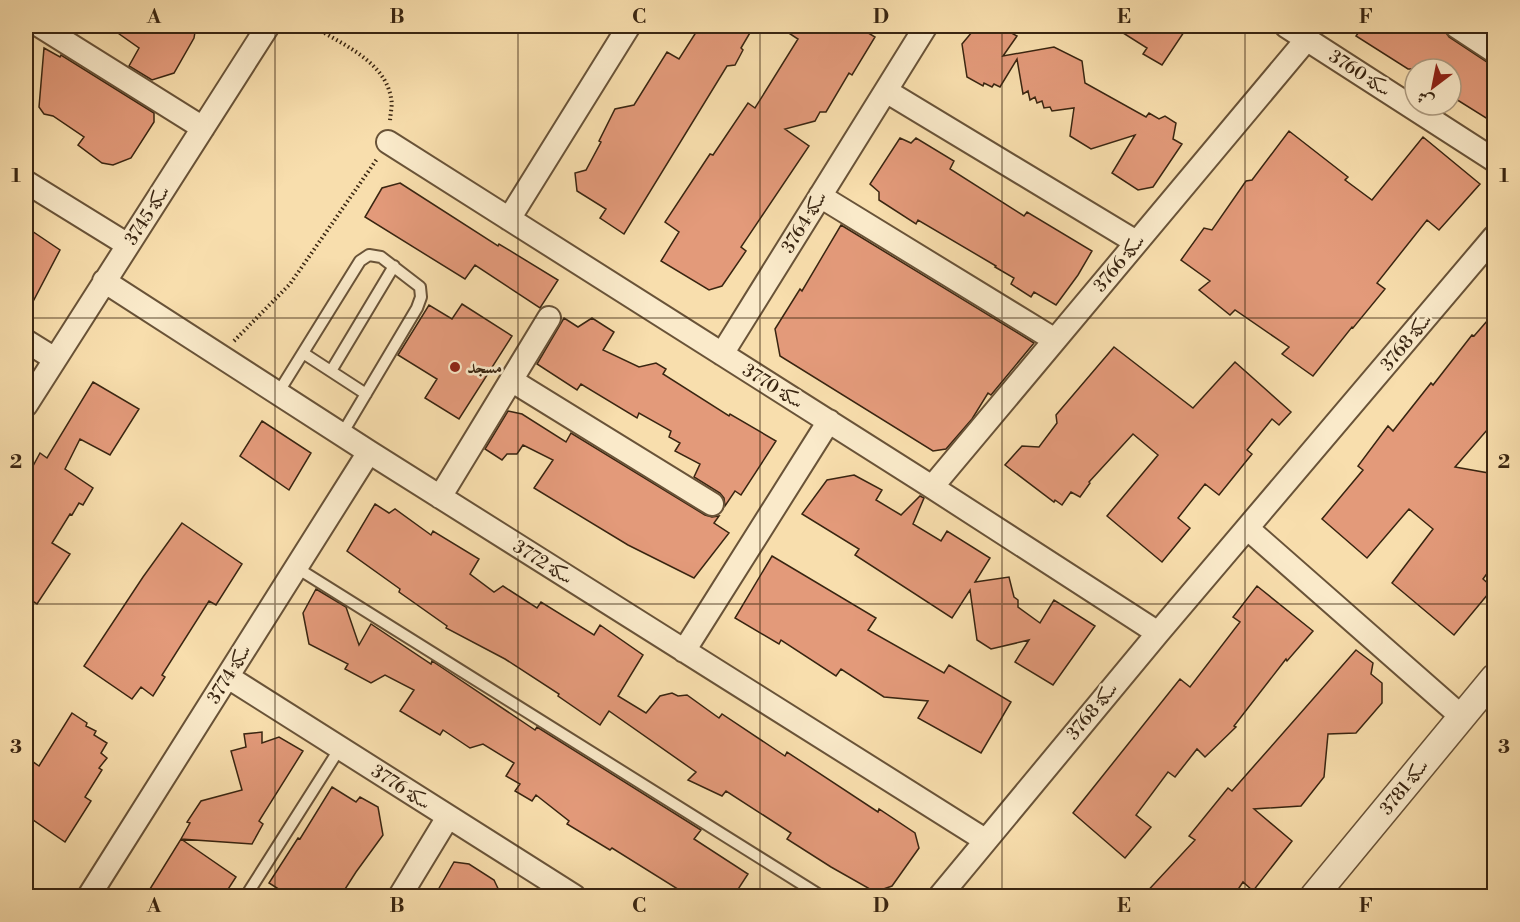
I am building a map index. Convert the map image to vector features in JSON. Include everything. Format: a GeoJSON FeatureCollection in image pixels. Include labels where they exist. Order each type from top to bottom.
{"type":"FeatureCollection","features":[{"type":"Feature","properties":{"kind":"street"},"geometry":{"type":"LineString","coordinates":[[40,26],[203,128]]}},
{"type":"Feature","properties":{"kind":"street","name":"سكة 3745"},"geometry":{"type":"LineString","coordinates":[[26,405],[268,26]]}},
{"type":"Feature","properties":{"kind":"street"},"geometry":{"type":"LineString","coordinates":[[509,219],[629,26]]}},
{"type":"Feature","properties":{"kind":"street","name":"سكة 3764"},"geometry":{"type":"LineString","coordinates":[[722,354],[926,26]]}},
{"type":"Feature","properties":{"kind":"street","name":"سكة 3760"},"geometry":{"type":"LineString","coordinates":[[1286,26],[1494,160]]}},
{"type":"Feature","properties":{"kind":"street"},"geometry":{"type":"LineString","coordinates":[[1456,26],[1494,51]]}},
{"type":"Feature","properties":{"kind":"street","name":"سكة 3766"},"geometry":{"type":"LineString","coordinates":[[932,487],[1306,39]]}},
{"type":"Feature","properties":{"kind":"street"},"geometry":{"type":"LineString","coordinates":[[886,90],[1136,242]]}},
{"type":"Feature","properties":{"kind":"street","name":"سكة 3770"},"geometry":{"type":"LineString","coordinates":[[388,142],[829,421],[1158,633]]}},
{"type":"Feature","properties":{"kind":"street"},"geometry":{"type":"LineString","coordinates":[[26,182],[128,245]]}},
{"type":"Feature","properties":{"kind":"street"},"geometry":{"type":"LineString","coordinates":[[820,196],[1055,340]]}},
{"type":"Feature","properties":{"kind":"street","name":"سكة 3768"},"geometry":{"type":"LineString","coordinates":[[940,897],[1246,528],[1494,237]]}},
{"type":"Feature","properties":{"kind":"street","name":"سكة 3772"},"geometry":{"type":"LineString","coordinates":[[104,281],[369,452],[985,840]]}},
{"type":"Feature","properties":{"kind":"street"},"geometry":{"type":"LineString","coordinates":[[440,497],[549,318]]}},
{"type":"Feature","properties":{"kind":"street"},"geometry":{"type":"LineString","coordinates":[[26,341],[55,359]]}},
{"type":"Feature","properties":{"kind":"street"},"geometry":{"type":"LineString","coordinates":[[511,380],[712,504]]}},
{"type":"Feature","properties":{"kind":"street"},"geometry":{"type":"LineString","coordinates":[[684,651],[829,421]]}},
{"type":"Feature","properties":{"kind":"street","name":"سكة 3774"},"geometry":{"type":"LineString","coordinates":[[89,897],[369,452]]}},
{"type":"Feature","properties":{"kind":"street"},"geometry":{"type":"LineString","coordinates":[[1246,528],[1462,717]]}},
{"type":"Feature","properties":{"kind":"street","name":"سكة 3776"},"geometry":{"type":"LineString","coordinates":[[228,677],[574,897]]}},
{"type":"Feature","properties":{"kind":"street","name":"سكة 3781"},"geometry":{"type":"LineString","coordinates":[[1314,897],[1494,678]]}},
{"type":"Feature","properties":{"kind":"street"},"geometry":{"type":"LineString","coordinates":[[400,897],[448,817]]}},
{"type":"Feature","properties":{"kind":"lane"},"geometry":{"type":"LineString","coordinates":[[278,393],[360,261],[369,255],[381,257],[420,286],[421,297],[417,308],[342,434]]}},
{"type":"Feature","properties":{"kind":"lane"},"geometry":{"type":"LineString","coordinates":[[331,371],[394,266]]}},
{"type":"Feature","properties":{"kind":"lane"},"geometry":{"type":"LineString","coordinates":[[303,353],[366,394]]}},
{"type":"Feature","properties":{"kind":"lane"},"geometry":{"type":"LineString","coordinates":[[297,568],[821,897]]}},
{"type":"Feature","properties":{"kind":"lane"},"geometry":{"type":"LineString","coordinates":[[246,897],[340,748]]}},
{"type":"Feature","properties":{"kind":"path"},"geometry":{"type":"LineString","coordinates":[[219,356],[290,284],[388,142],[392,98],[384,78],[374,64],[313,26]]}},
{"type":"Feature","properties":{"kind":"building"},"geometry":{"type":"Polygon","coordinates":[[[108,26],[196,26],[194,38],[174,73],[152,80],[129,66],[139,48],[108,26]]]}},
{"type":"Feature","properties":{"kind":"building"},"geometry":{"type":"Polygon","coordinates":[[[700,26],[754,26],[741,48],[743,50],[735,65],[727,66],[624,234],[600,218],[606,209],[577,191],[575,173],[586,170],[615,109],[634,105],[667,52],[679,59],[700,26]]]}},
{"type":"Feature","properties":{"kind":"building"},"geometry":{"type":"Polygon","coordinates":[[[778,26],[857,26],[875,37],[852,75],[849,73],[826,112],[820,112],[815,121],[785,129],[809,146],[741,247],[746,251],[722,286],[709,290],[661,261],[679,232],[665,222],[710,154],[713,155],[748,103],[755,108],[798,39],[778,26]]]}},
{"type":"Feature","properties":{"kind":"building"},"geometry":{"type":"Polygon","coordinates":[[[977,26],[999,26],[1017,36],[1003,56],[1054,47],[1082,61],[1085,83],[1146,117],[1149,113],[1159,119],[1165,116],[1176,123],[1173,139],[1182,144],[1153,187],[1138,190],[1112,173],[1135,135],[1091,149],[1070,136],[1074,108],[1052,111],[1050,107],[1044,108],[1042,101],[1037,103],[1035,97],[1030,100],[1028,91],[1023,94],[1017,59],[1000,87],[994,84],[992,87],[984,83],[983,86],[967,77],[962,44],[977,26]]]}},
{"type":"Feature","properties":{"kind":"building"},"geometry":{"type":"Polygon","coordinates":[[[1112,26],[1188,26],[1162,65],[1143,54],[1147,48],[1112,26]]]}},
{"type":"Feature","properties":{"kind":"building"},"geometry":{"type":"Polygon","coordinates":[[[1363,26],[1438,26],[1443,28],[1449,37],[1487,62],[1494,64],[1494,123],[1463,104],[1463,57],[1403,57],[1403,66],[1356,36],[1363,26]]]}},
{"type":"Feature","properties":{"kind":"building"},"geometry":{"type":"Polygon","coordinates":[[[44,48],[60,57],[61,55],[154,113],[154,122],[131,158],[113,165],[102,163],[78,145],[84,137],[53,116],[44,114],[39,107],[44,48]]]}},
{"type":"Feature","properties":{"kind":"building"},"geometry":{"type":"Polygon","coordinates":[[[1289,131],[1348,177],[1345,180],[1372,200],[1423,137],[1480,184],[1439,230],[1427,220],[1377,283],[1385,289],[1313,376],[1282,354],[1289,347],[1235,310],[1230,315],[1199,290],[1210,281],[1181,260],[1204,228],[1212,230],[1246,181],[1252,180],[1289,131]]]}},
{"type":"Feature","properties":{"kind":"building"},"geometry":{"type":"Polygon","coordinates":[[[900,138],[911,143],[916,138],[954,161],[950,169],[1024,216],[1027,212],[1092,251],[1056,305],[1034,292],[1031,297],[1011,284],[1014,278],[996,266],[918,220],[916,224],[879,200],[879,192],[870,184],[900,138]]]}},
{"type":"Feature","properties":{"kind":"building"},"geometry":{"type":"Polygon","coordinates":[[[400,183],[498,246],[499,244],[558,280],[540,308],[475,265],[465,279],[365,217],[382,188],[400,183]]]}},
{"type":"Feature","properties":{"kind":"building"},"geometry":{"type":"Polygon","coordinates":[[[841,225],[1034,343],[991,395],[988,393],[972,419],[946,449],[933,451],[780,356],[775,329],[800,289],[802,291],[841,225]]]}},
{"type":"Feature","properties":{"kind":"building"},"geometry":{"type":"Polygon","coordinates":[[[26,227],[60,250],[26,315],[26,227]]]}},
{"type":"Feature","properties":{"kind":"building","name":"مسجد"},"geometry":{"type":"Polygon","coordinates":[[[462,304],[512,336],[459,419],[425,398],[437,379],[398,355],[429,305],[452,319],[462,304]]]}},
{"type":"Feature","properties":{"kind":"building"},"geometry":{"type":"Polygon","coordinates":[[[1494,313],[1494,422],[1455,467],[1494,474],[1494,564],[1483,579],[1493,588],[1454,635],[1392,583],[1433,529],[1409,509],[1367,558],[1322,519],[1363,470],[1358,466],[1388,426],[1393,431],[1472,335],[1474,336],[1494,313]]]}},
{"type":"Feature","properties":{"kind":"building"},"geometry":{"type":"Polygon","coordinates":[[[564,318],[578,327],[592,318],[614,332],[603,350],[639,367],[656,363],[666,369],[663,374],[729,416],[730,414],[776,441],[741,495],[735,491],[725,506],[724,498],[720,493],[694,477],[700,464],[675,451],[680,443],[669,437],[671,431],[639,413],[637,418],[581,384],[577,390],[537,364],[564,318]]]}},
{"type":"Feature","properties":{"kind":"building"},"geometry":{"type":"Polygon","coordinates":[[[1114,347],[1193,408],[1235,362],[1291,412],[1279,425],[1272,419],[1247,450],[1252,454],[1219,495],[1205,484],[1178,518],[1190,528],[1162,562],[1107,516],[1158,455],[1133,434],[1089,482],[1080,497],[1071,492],[1062,505],[1055,500],[1054,502],[1005,465],[1022,446],[1039,447],[1057,423],[1056,415],[1114,347]]]}},
{"type":"Feature","properties":{"kind":"building"},"geometry":{"type":"Polygon","coordinates":[[[93,382],[139,409],[110,455],[80,439],[65,469],[93,488],[83,505],[79,503],[72,515],[70,514],[52,543],[70,554],[37,604],[26,597],[26,479],[40,453],[47,458],[93,382]]]}},
{"type":"Feature","properties":{"kind":"building"},"geometry":{"type":"Polygon","coordinates":[[[508,411],[522,414],[566,442],[571,433],[705,515],[719,516],[714,523],[729,533],[694,578],[628,545],[534,488],[553,460],[523,445],[517,454],[507,454],[502,460],[485,449],[508,411]]]}},
{"type":"Feature","properties":{"kind":"building"},"geometry":{"type":"Polygon","coordinates":[[[262,421],[311,453],[289,490],[240,456],[262,421]]]}},
{"type":"Feature","properties":{"kind":"building"},"geometry":{"type":"Polygon","coordinates":[[[854,475],[882,490],[876,500],[901,515],[920,496],[924,498],[913,524],[941,541],[947,531],[990,558],[975,582],[1009,577],[1014,597],[1018,600],[1018,607],[1040,623],[1054,600],[1095,626],[1053,685],[1015,662],[1029,640],[991,649],[977,640],[970,590],[952,618],[855,555],[859,549],[802,514],[827,480],[854,475]]]}},
{"type":"Feature","properties":{"kind":"building"},"geometry":{"type":"Polygon","coordinates":[[[375,504],[389,513],[395,509],[431,535],[433,531],[479,559],[470,574],[494,592],[503,586],[537,608],[541,602],[594,635],[600,625],[643,655],[618,696],[646,713],[660,696],[672,693],[678,696],[687,695],[719,718],[722,714],[785,756],[787,752],[878,812],[879,809],[915,833],[919,848],[892,886],[875,892],[787,839],[791,833],[726,791],[722,796],[688,780],[696,772],[609,711],[600,725],[558,696],[559,694],[505,659],[446,628],[447,626],[399,592],[400,589],[347,551],[375,504]]]}},
{"type":"Feature","properties":{"kind":"building"},"geometry":{"type":"Polygon","coordinates":[[[182,523],[242,564],[216,605],[209,601],[162,675],[165,677],[153,696],[141,687],[132,699],[84,666],[182,523]]]}},
{"type":"Feature","properties":{"kind":"building"},"geometry":{"type":"Polygon","coordinates":[[[772,556],[876,618],[868,630],[944,673],[949,665],[1011,702],[981,753],[918,718],[928,701],[884,697],[841,669],[836,676],[781,640],[779,644],[735,618],[772,556]]]}},
{"type":"Feature","properties":{"kind":"building"},"geometry":{"type":"Polygon","coordinates":[[[1257,586],[1313,631],[1287,661],[1286,659],[1234,726],[1236,727],[1205,757],[1197,749],[1175,777],[1168,772],[1136,815],[1151,827],[1125,858],[1073,813],[1180,679],[1190,687],[1240,622],[1233,617],[1257,586]]]}},
{"type":"Feature","properties":{"kind":"building"},"geometry":{"type":"Polygon","coordinates":[[[316,589],[346,607],[359,645],[371,624],[431,664],[432,661],[535,730],[537,727],[701,830],[694,839],[748,874],[733,897],[678,897],[681,891],[612,848],[610,850],[567,824],[569,821],[536,795],[532,801],[515,791],[520,784],[506,776],[514,763],[483,744],[470,748],[443,730],[440,735],[400,711],[414,690],[385,675],[371,683],[345,669],[348,664],[309,644],[303,613],[316,589]]]}},
{"type":"Feature","properties":{"kind":"building"},"geometry":{"type":"Polygon","coordinates":[[[1356,650],[1373,663],[1371,674],[1382,683],[1382,703],[1356,733],[1328,734],[1324,777],[1301,806],[1254,809],[1292,841],[1253,891],[1243,882],[1233,897],[1142,897],[1195,840],[1189,836],[1228,788],[1232,791],[1356,650]]]}},
{"type":"Feature","properties":{"kind":"building"},"geometry":{"type":"Polygon","coordinates":[[[72,713],[87,723],[86,726],[96,731],[94,735],[107,743],[101,753],[107,758],[99,768],[102,770],[85,797],[91,801],[65,842],[26,815],[26,757],[39,766],[72,713]]]}},
{"type":"Feature","properties":{"kind":"building"},"geometry":{"type":"Polygon","coordinates":[[[262,732],[262,743],[279,737],[303,751],[259,821],[263,824],[252,844],[181,839],[190,823],[187,822],[201,801],[242,790],[231,751],[246,747],[244,734],[262,732]]]}},
{"type":"Feature","properties":{"kind":"building"},"geometry":{"type":"Polygon","coordinates":[[[332,787],[356,802],[360,797],[378,807],[383,835],[340,897],[291,897],[269,883],[332,787]]]}},
{"type":"Feature","properties":{"kind":"building"},"geometry":{"type":"Polygon","coordinates":[[[181,839],[236,877],[223,897],[145,897],[181,839]]]}},
{"type":"Feature","properties":{"kind":"building"},"geometry":{"type":"Polygon","coordinates":[[[454,862],[469,864],[494,880],[502,897],[434,897],[454,862]]]}},
{"type":"Feature","properties":{"kind":"place","name":"مسجد"},"geometry":{"type":"Point","coordinates":[455,367]}}]}
